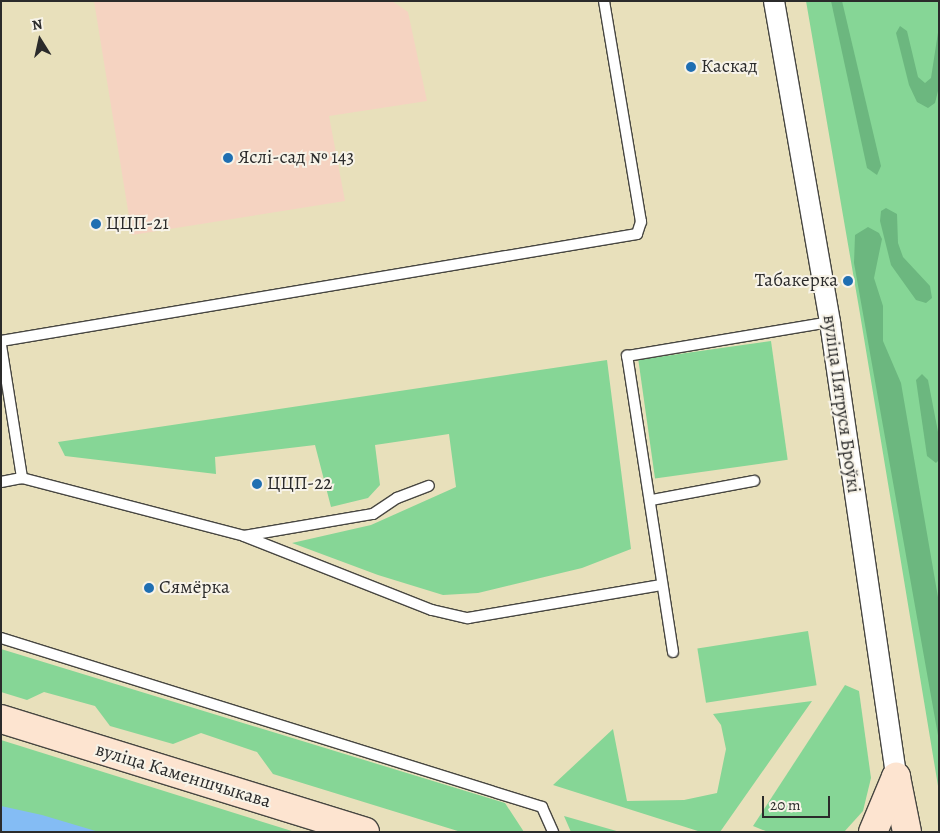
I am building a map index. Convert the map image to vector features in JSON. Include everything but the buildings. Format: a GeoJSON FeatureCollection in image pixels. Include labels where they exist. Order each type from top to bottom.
{"type":"FeatureCollection","features":[{"type":"Feature","properties":{"kind":"street","name":"вуліца Пятруся Броўкі"},"geometry":{"type":"LineString","coordinates":[[774,1],[830,322],[896,777]]}},
{"type":"Feature","properties":{"kind":"street","name":"вуліца Каменшчыкава"},"geometry":{"type":"LineString","coordinates":[[1,719],[365,832]]}},
{"type":"Feature","properties":{"kind":"street"},"geometry":{"type":"LineString","coordinates":[[873,832],[896,777]]}},
{"type":"Feature","properties":{"kind":"street"},"geometry":{"type":"LineString","coordinates":[[896,777],[907,832]]}},
{"type":"Feature","properties":{"kind":"lane"},"geometry":{"type":"LineString","coordinates":[[1,340],[637,234],[641,222],[604,1]]}},
{"type":"Feature","properties":{"kind":"lane"},"geometry":{"type":"LineString","coordinates":[[673,652],[661,585],[652,500],[627,356],[830,322]]}},
{"type":"Feature","properties":{"kind":"lane"},"geometry":{"type":"LineString","coordinates":[[1,345],[22,478]]}},
{"type":"Feature","properties":{"kind":"lane"},"geometry":{"type":"LineString","coordinates":[[1,482],[22,478],[244,536],[432,610],[468,618],[661,585]]}},
{"type":"Feature","properties":{"kind":"lane"},"geometry":{"type":"LineString","coordinates":[[652,500],[754,481]]}},
{"type":"Feature","properties":{"kind":"lane"},"geometry":{"type":"LineString","coordinates":[[244,536],[373,514],[397,498],[429,486]]}},
{"type":"Feature","properties":{"kind":"lane"},"geometry":{"type":"LineString","coordinates":[[1,638],[542,806],[552,832]]}},
{"type":"Feature","properties":{"kind":"shaded area","name":"Яслі-сад № 143"},"geometry":{"type":"Polygon","coordinates":[[[94,1],[392,1],[408,12],[427,101],[329,116],[345,201],[132,235],[94,1]]]}},
{"type":"Feature","properties":{"kind":"green space"},"geometry":{"type":"Polygon","coordinates":[[[806,1],[939,1],[939,792],[859,308],[806,1]]]}},
{"type":"Feature","properties":{"kind":"green space"},"geometry":{"type":"Polygon","coordinates":[[[831,1],[842,1],[881,166],[877,175],[867,168],[831,1]]]}},
{"type":"Feature","properties":{"kind":"green space"},"geometry":{"type":"Polygon","coordinates":[[[900,26],[907,31],[918,77],[925,83],[931,78],[939,26],[938,91],[935,103],[928,108],[917,102],[909,85],[896,33],[900,26]]]}},
{"type":"Feature","properties":{"kind":"green space"},"geometry":{"type":"Polygon","coordinates":[[[886,208],[897,214],[898,243],[903,257],[930,286],[932,298],[926,303],[916,300],[891,265],[880,221],[881,211],[886,208]]]}},
{"type":"Feature","properties":{"kind":"green space"},"geometry":{"type":"Polygon","coordinates":[[[868,227],[879,233],[882,239],[874,278],[883,306],[883,341],[901,383],[939,603],[939,741],[854,263],[855,235],[868,227]]]}},
{"type":"Feature","properties":{"kind":"green space"},"geometry":{"type":"Polygon","coordinates":[[[771,341],[788,460],[655,478],[638,360],[771,341]]]}},
{"type":"Feature","properties":{"kind":"green space"},"geometry":{"type":"Polygon","coordinates":[[[607,360],[631,549],[582,568],[478,593],[443,595],[378,575],[292,543],[371,525],[456,487],[449,434],[375,445],[380,485],[368,498],[331,507],[315,445],[215,457],[216,474],[65,456],[58,442],[607,360]]]}},
{"type":"Feature","properties":{"kind":"green space"},"geometry":{"type":"Polygon","coordinates":[[[922,374],[928,380],[939,437],[939,460],[936,463],[927,456],[916,380],[922,374]]]}},
{"type":"Feature","properties":{"kind":"green space"},"geometry":{"type":"Polygon","coordinates":[[[808,631],[817,685],[706,703],[697,649],[808,631]]]}},
{"type":"Feature","properties":{"kind":"green space"},"geometry":{"type":"Polygon","coordinates":[[[1,649],[505,803],[524,832],[461,832],[273,774],[257,752],[201,733],[173,744],[110,726],[95,706],[44,692],[27,700],[1,692],[1,649]]]}},
{"type":"Feature","properties":{"kind":"green space"},"geometry":{"type":"Polygon","coordinates":[[[845,685],[859,691],[871,778],[863,811],[844,832],[768,832],[753,826],[845,685]]]}},
{"type":"Feature","properties":{"kind":"green space"},"geometry":{"type":"Polygon","coordinates":[[[812,701],[720,832],[701,832],[553,785],[613,729],[627,801],[684,800],[717,793],[726,749],[721,725],[713,714],[812,701]]]}},
{"type":"Feature","properties":{"kind":"green space"},"geometry":{"type":"Polygon","coordinates":[[[1,740],[295,832],[1,832],[1,740]]]}},
{"type":"Feature","properties":{"kind":"green space"},"geometry":{"type":"Polygon","coordinates":[[[564,816],[620,832],[571,832],[564,816]]]}},
{"type":"Feature","properties":{"kind":"water"},"geometry":{"type":"Polygon","coordinates":[[[1,806],[42,815],[99,832],[1,832],[1,806]]]}},
{"type":"Feature","properties":{"kind":"place","name":"Каскад"},"geometry":{"type":"Point","coordinates":[691,67]}},
{"type":"Feature","properties":{"kind":"place","name":"Яслі-сад № 143"},"geometry":{"type":"Point","coordinates":[228,158]}},
{"type":"Feature","properties":{"kind":"place","name":"ЦЦП-21"},"geometry":{"type":"Point","coordinates":[96,224]}},
{"type":"Feature","properties":{"kind":"place","name":"Табакерка"},"geometry":{"type":"Point","coordinates":[848,281]}},
{"type":"Feature","properties":{"kind":"place","name":"ЦЦП-22"},"geometry":{"type":"Point","coordinates":[257,484]}},
{"type":"Feature","properties":{"kind":"place","name":"Сямёрка"},"geometry":{"type":"Point","coordinates":[149,588]}}]}
